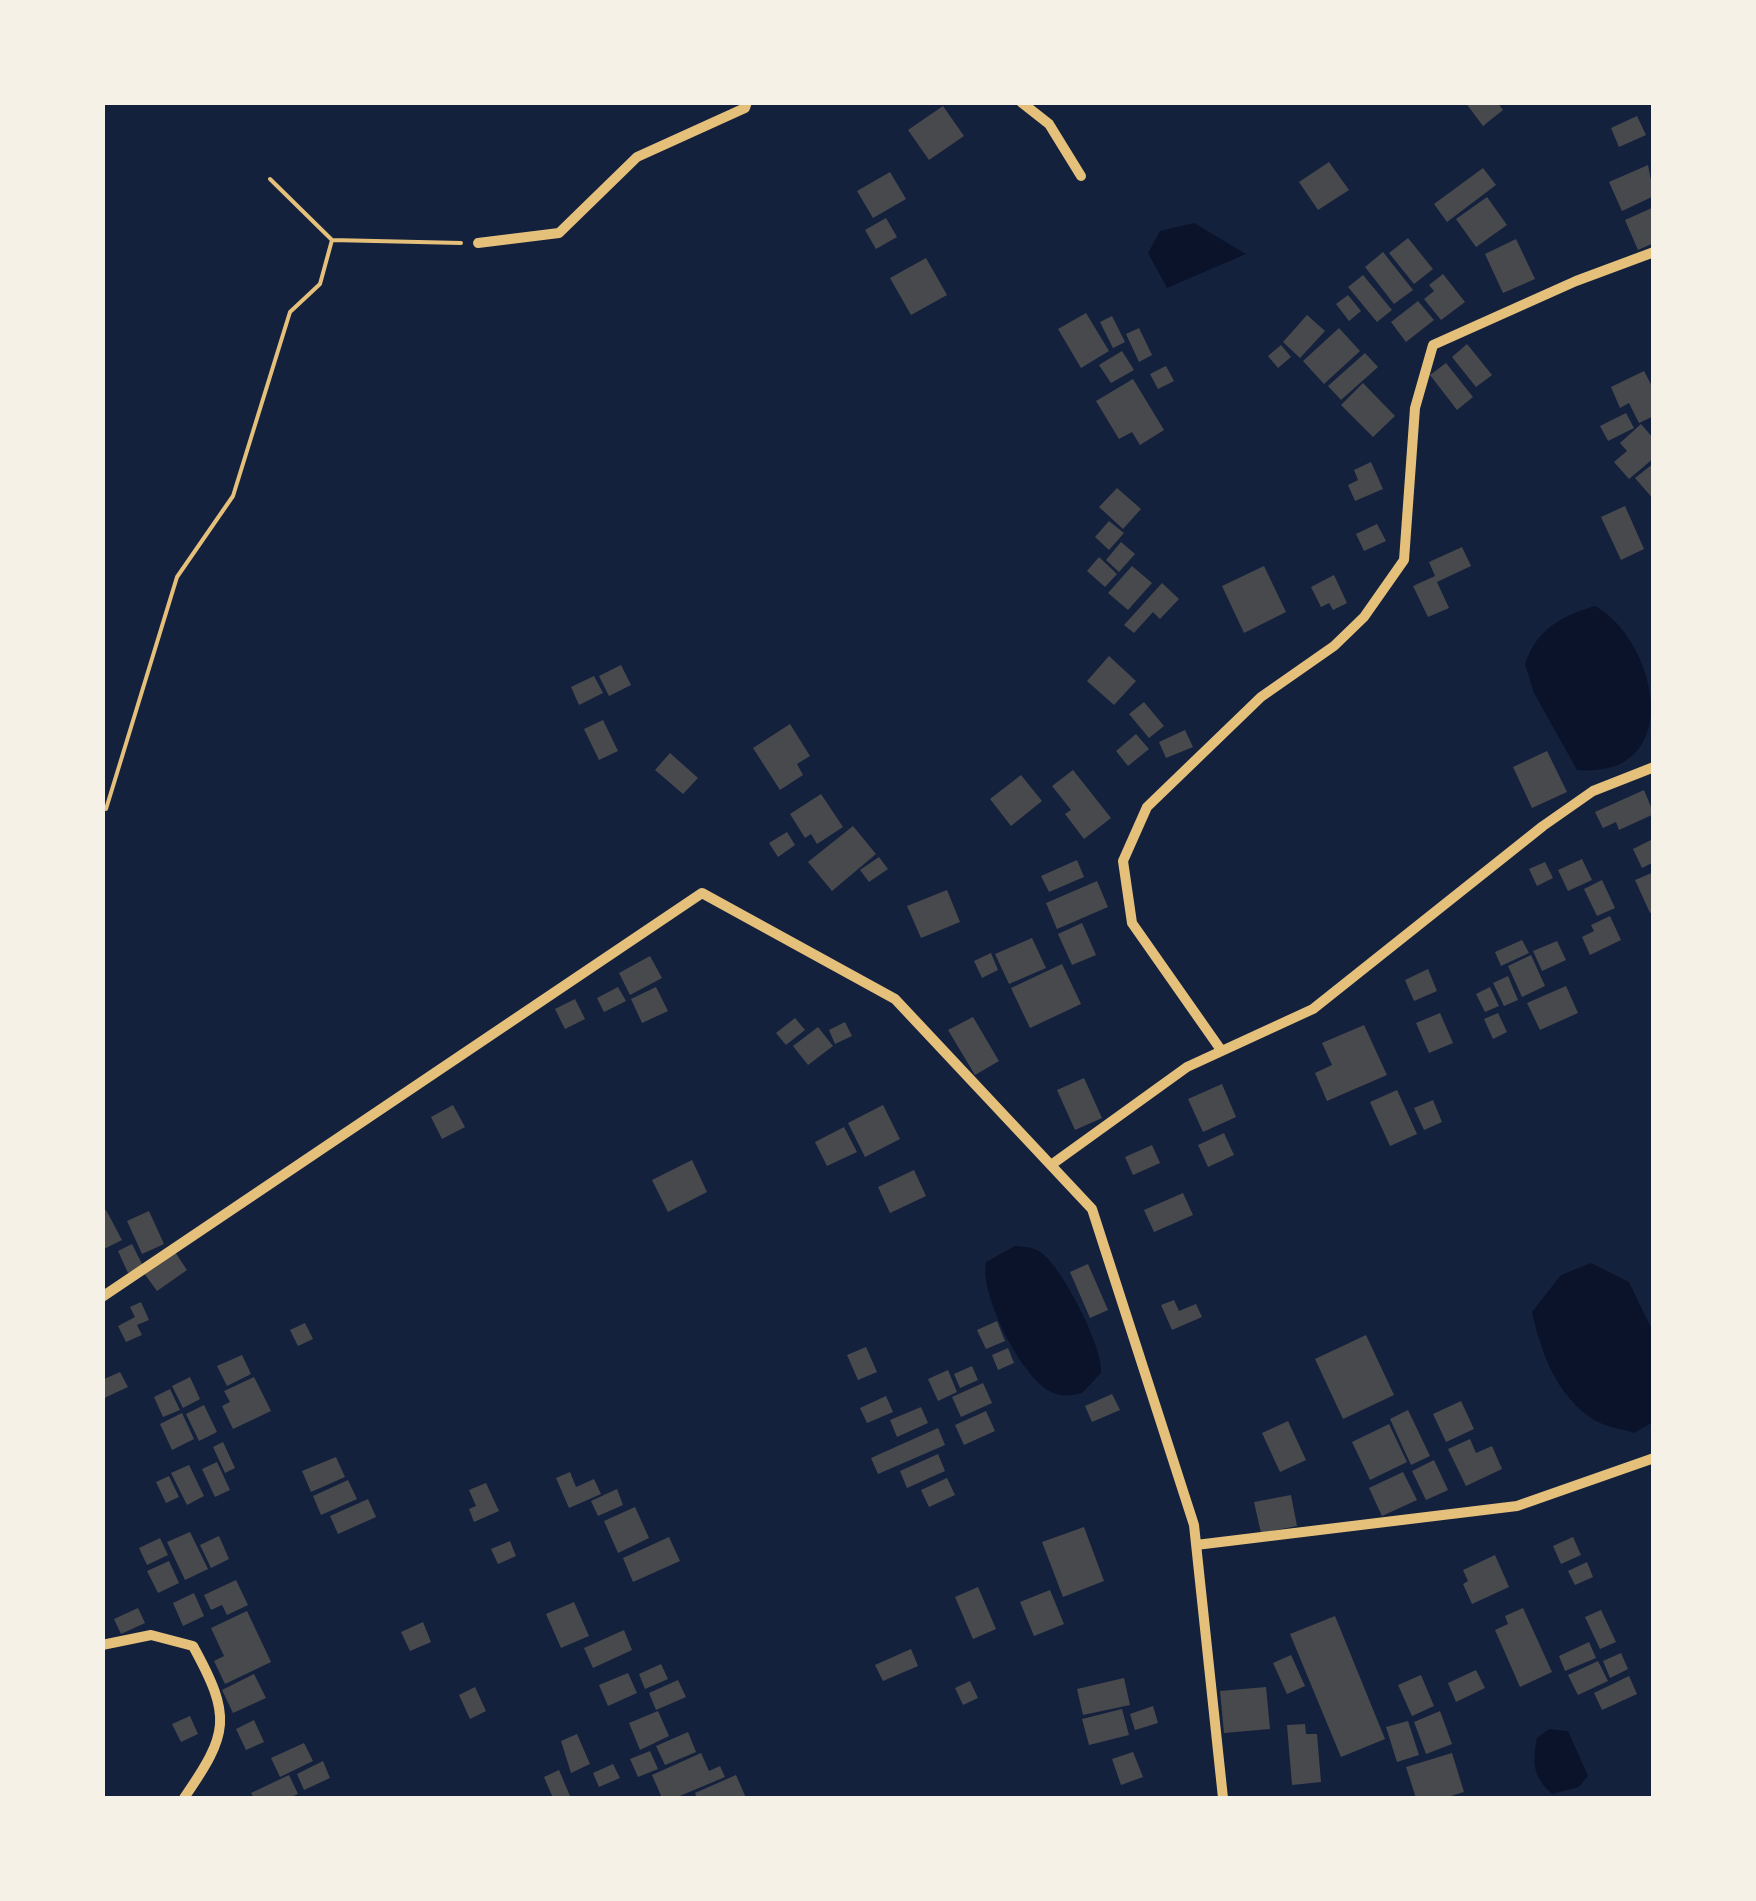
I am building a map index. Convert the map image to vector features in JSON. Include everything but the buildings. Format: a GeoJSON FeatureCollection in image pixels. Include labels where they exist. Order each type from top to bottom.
{"type":"FeatureCollection","features":[{"type":"Feature","properties":{"kind":"street"},"geometry":{"type":"LineString","coordinates":[[478,243],[559,233],[637,157],[745,108],[747,102]]}},
{"type":"Feature","properties":{"kind":"street"},"geometry":{"type":"LineString","coordinates":[[1021,102],[1050,124],[1082,176]]}},
{"type":"Feature","properties":{"kind":"street"},"geometry":{"type":"LineString","coordinates":[[1221,1050],[1132,922],[1123,861],[1147,807],[1261,697],[1334,646],[1364,617],[1404,560],[1414,408],[1433,345],[1576,281],[1654,252]]}},
{"type":"Feature","properties":{"kind":"street"},"geometry":{"type":"LineString","coordinates":[[1051,1166],[1187,1068],[1313,1008],[1593,791],[1654,767]]}},
{"type":"Feature","properties":{"kind":"street"},"geometry":{"type":"LineString","coordinates":[[102,1297],[702,893],[896,999],[1092,1209],[1194,1525],[1222,1798]]}},
{"type":"Feature","properties":{"kind":"street"},"geometry":{"type":"LineString","coordinates":[[1196,1545],[1517,1506],[1654,1458]]}},
{"type":"Feature","properties":{"kind":"street"},"geometry":{"type":"LineString","coordinates":[[102,1646],[151,1636],[193,1646],[209,1674],[223,1717],[215,1753],[184,1798]]}},
{"type":"Feature","properties":{"kind":"path"},"geometry":{"type":"LineString","coordinates":[[270,179],[332,240],[478,243]]}},
{"type":"Feature","properties":{"kind":"path"},"geometry":{"type":"LineString","coordinates":[[102,804],[106,810],[177,577],[233,496],[290,312],[320,284],[332,240]]}},
{"type":"Feature","properties":{"kind":"water"},"geometry":{"type":"Polygon","coordinates":[[[1194,223],[1246,254],[1167,288],[1148,253],[1160,231],[1194,223]]]}},
{"type":"Feature","properties":{"kind":"water"},"geometry":{"type":"Polygon","coordinates":[[[1595,606],[1617,623],[1634,647],[1646,675],[1651,704],[1648,731],[1635,753],[1612,767],[1577,770],[1534,693],[1525,664],[1543,633],[1571,614],[1595,606]]]}},
{"type":"Feature","properties":{"kind":"water"},"geometry":{"type":"Polygon","coordinates":[[[1015,1246],[1044,1255],[1072,1293],[1090,1330],[1101,1373],[1082,1393],[1059,1395],[1039,1383],[1005,1333],[989,1294],[986,1262],[1015,1246]]]}},
{"type":"Feature","properties":{"kind":"water"},"geometry":{"type":"Polygon","coordinates":[[[1591,1263],[1629,1282],[1653,1332],[1653,1422],[1634,1433],[1596,1421],[1571,1400],[1553,1373],[1536,1328],[1532,1312],[1561,1275],[1591,1263]]]}},
{"type":"Feature","properties":{"kind":"water"},"geometry":{"type":"Polygon","coordinates":[[[1549,1729],[1568,1731],[1588,1776],[1579,1787],[1552,1794],[1538,1775],[1537,1738],[1549,1729]]]}}]}
